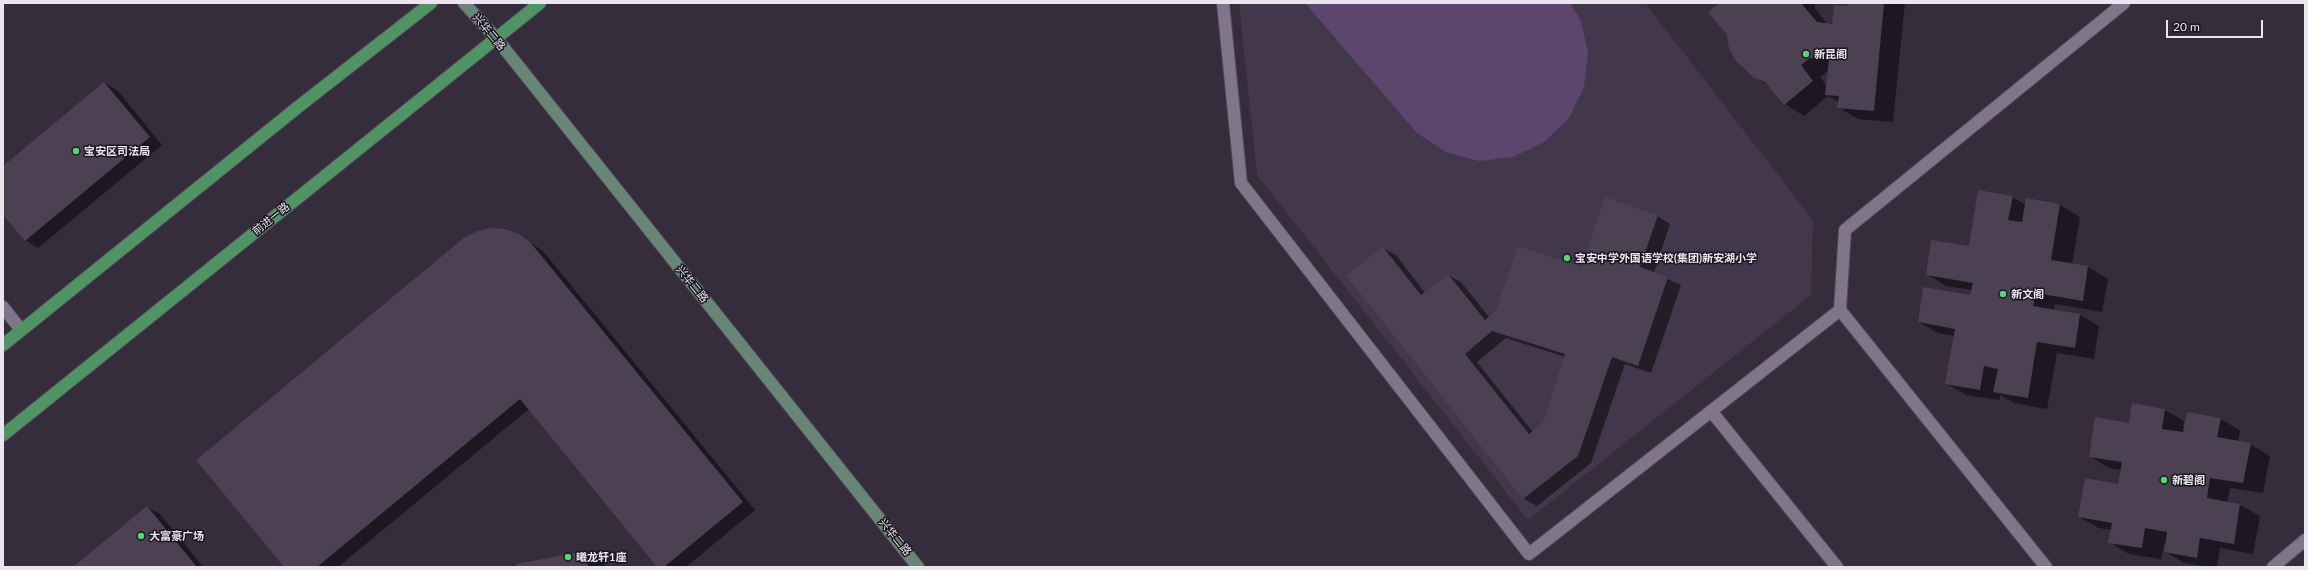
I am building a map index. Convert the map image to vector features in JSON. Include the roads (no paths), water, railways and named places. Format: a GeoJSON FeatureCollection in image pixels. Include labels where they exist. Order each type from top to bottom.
{"type":"FeatureCollection","features":[{"type":"Feature","properties":{"kind":"main road"},"geometry":{"type":"LineString","coordinates":[[3,345],[298,107],[431,3]]}},
{"type":"Feature","properties":{"kind":"main road","name":"兴华二路"},"geometry":{"type":"LineString","coordinates":[[464,3],[496,38],[918,567]]}},
{"type":"Feature","properties":{"kind":"main road","name":"前进一路"},"geometry":{"type":"LineString","coordinates":[[3,434],[540,3]]}},
{"type":"Feature","properties":{"kind":"street"},"geometry":{"type":"LineString","coordinates":[[1223,3],[1241,183],[1529,554],[1840,310]]}},
{"type":"Feature","properties":{"kind":"street"},"geometry":{"type":"LineString","coordinates":[[2046,567],[1840,310],[1845,230],[2124,3]]}},
{"type":"Feature","properties":{"kind":"street"},"geometry":{"type":"LineString","coordinates":[[3,307],[21,330]]}},
{"type":"Feature","properties":{"kind":"street"},"geometry":{"type":"LineString","coordinates":[[1711,411],[1837,567]]}},
{"type":"Feature","properties":{"kind":"street"},"geometry":{"type":"LineString","coordinates":[[2273,567],[2305,540]]}},
{"type":"Feature","properties":{"kind":"place","name":"新昆阁"},"geometry":{"type":"Point","coordinates":[1806,54]}},
{"type":"Feature","properties":{"kind":"place","name":"宝安区司法局"},"geometry":{"type":"Point","coordinates":[76,151]}},
{"type":"Feature","properties":{"kind":"place","name":"宝安中学外国语学校(集团)新安湖小学"},"geometry":{"type":"Point","coordinates":[1567,258]}},
{"type":"Feature","properties":{"kind":"place","name":"新文阁"},"geometry":{"type":"Point","coordinates":[2003,294]}},
{"type":"Feature","properties":{"kind":"place","name":"新碧阁"},"geometry":{"type":"Point","coordinates":[2164,480]}},
{"type":"Feature","properties":{"kind":"place","name":"大富豪广场"},"geometry":{"type":"Point","coordinates":[141,536]}},
{"type":"Feature","properties":{"kind":"place","name":"曦龙轩1座"},"geometry":{"type":"Point","coordinates":[568,557]}}]}
